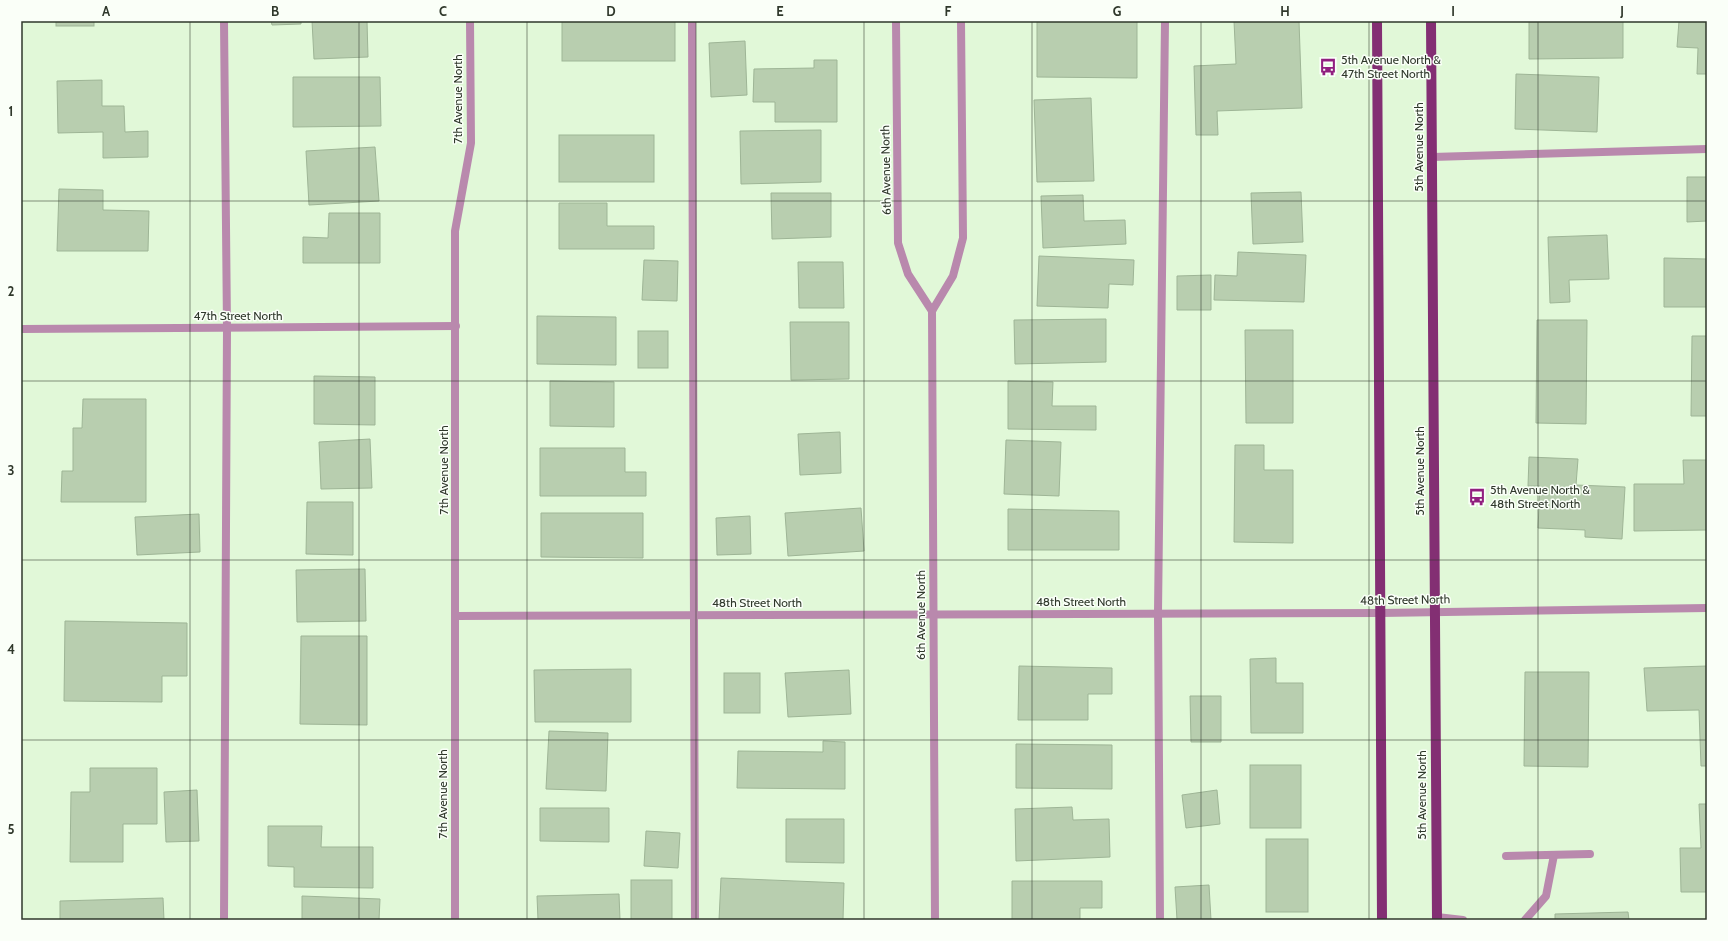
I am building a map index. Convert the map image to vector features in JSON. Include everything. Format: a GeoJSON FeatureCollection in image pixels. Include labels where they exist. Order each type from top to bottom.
{"type":"FeatureCollection","features":[{"type":"Feature","properties":{"kind":"main road"},"geometry":{"type":"LineString","coordinates":[[1377,21],[1382,920]]}},
{"type":"Feature","properties":{"kind":"main road","name":"5th Avenue North"},"geometry":{"type":"LineString","coordinates":[[1431,21],[1437,918]]}},
{"type":"Feature","properties":{"kind":"street"},"geometry":{"type":"LineString","coordinates":[[224,21],[227,328],[224,920]]}},
{"type":"Feature","properties":{"kind":"street","name":"7th Avenue North"},"geometry":{"type":"LineString","coordinates":[[455,920],[455,231],[472,143],[470,21]]}},
{"type":"Feature","properties":{"kind":"street"},"geometry":{"type":"LineString","coordinates":[[692,21],[695,920]]}},
{"type":"Feature","properties":{"kind":"street","name":"6th Avenue North"},"geometry":{"type":"LineString","coordinates":[[896,21],[898,243],[908,274],[932,311],[935,920]]}},
{"type":"Feature","properties":{"kind":"street"},"geometry":{"type":"LineString","coordinates":[[932,311],[953,276],[964,238],[961,21]]}},
{"type":"Feature","properties":{"kind":"street"},"geometry":{"type":"LineString","coordinates":[[1160,920],[1158,614],[1165,21]]}},
{"type":"Feature","properties":{"kind":"street"},"geometry":{"type":"LineString","coordinates":[[1432,157],[1707,149]]}},
{"type":"Feature","properties":{"kind":"street","name":"47th Street North"},"geometry":{"type":"LineString","coordinates":[[21,329],[456,326]]}},
{"type":"Feature","properties":{"kind":"street","name":"48th Street North"},"geometry":{"type":"LineString","coordinates":[[455,616],[1380,613],[1707,608]]}},
{"type":"Feature","properties":{"kind":"street"},"geometry":{"type":"LineString","coordinates":[[1506,856],[1590,854]]}},
{"type":"Feature","properties":{"kind":"street"},"geometry":{"type":"LineString","coordinates":[[1525,920],[1546,896],[1554,855]]}},
{"type":"Feature","properties":{"kind":"street"},"geometry":{"type":"LineString","coordinates":[[1437,918],[1463,920]]}},
{"type":"Feature","properties":{"kind":"building"},"geometry":{"type":"Polygon","coordinates":[[[56,21],[94,21],[94,26],[56,26],[56,21]]]}},
{"type":"Feature","properties":{"kind":"building"},"geometry":{"type":"Polygon","coordinates":[[[271,21],[301,21],[301,24],[272,25],[271,21]]]}},
{"type":"Feature","properties":{"kind":"building"},"geometry":{"type":"Polygon","coordinates":[[[312,21],[367,21],[368,57],[314,59],[312,21]]]}},
{"type":"Feature","properties":{"kind":"building"},"geometry":{"type":"Polygon","coordinates":[[[562,21],[675,21],[675,61],[562,61],[562,21]]]}},
{"type":"Feature","properties":{"kind":"building"},"geometry":{"type":"Polygon","coordinates":[[[1037,21],[1137,21],[1137,78],[1037,77],[1037,21]]]}},
{"type":"Feature","properties":{"kind":"building"},"geometry":{"type":"Polygon","coordinates":[[[1234,21],[1299,21],[1302,108],[1217,111],[1218,135],[1196,135],[1194,66],[1236,64],[1234,21]]]}},
{"type":"Feature","properties":{"kind":"building"},"geometry":{"type":"Polygon","coordinates":[[[1529,21],[1623,21],[1623,58],[1529,59],[1529,21]]]}},
{"type":"Feature","properties":{"kind":"building"},"geometry":{"type":"Polygon","coordinates":[[[1679,21],[1707,21],[1707,74],[1697,74],[1698,48],[1677,47],[1679,21]]]}},
{"type":"Feature","properties":{"kind":"building"},"geometry":{"type":"Polygon","coordinates":[[[745,41],[747,95],[711,97],[709,43],[745,41]]]}},
{"type":"Feature","properties":{"kind":"building"},"geometry":{"type":"Polygon","coordinates":[[[814,60],[837,60],[837,122],[775,122],[775,102],[753,102],[754,69],[814,68],[814,60]]]}},
{"type":"Feature","properties":{"kind":"building"},"geometry":{"type":"Polygon","coordinates":[[[1516,74],[1599,77],[1597,132],[1515,129],[1516,74]]]}},
{"type":"Feature","properties":{"kind":"building"},"geometry":{"type":"Polygon","coordinates":[[[293,77],[380,77],[381,126],[293,127],[293,77]]]}},
{"type":"Feature","properties":{"kind":"building"},"geometry":{"type":"Polygon","coordinates":[[[102,80],[102,106],[124,106],[125,132],[148,131],[148,157],[103,158],[103,132],[58,133],[57,81],[102,80]]]}},
{"type":"Feature","properties":{"kind":"building"},"geometry":{"type":"Polygon","coordinates":[[[1091,98],[1094,181],[1037,182],[1034,100],[1091,98]]]}},
{"type":"Feature","properties":{"kind":"building"},"geometry":{"type":"Polygon","coordinates":[[[821,130],[821,182],[741,184],[740,131],[821,130]]]}},
{"type":"Feature","properties":{"kind":"building"},"geometry":{"type":"Polygon","coordinates":[[[559,135],[654,135],[654,182],[559,182],[559,135]]]}},
{"type":"Feature","properties":{"kind":"building"},"geometry":{"type":"Polygon","coordinates":[[[375,147],[379,201],[309,205],[306,151],[375,147]]]}},
{"type":"Feature","properties":{"kind":"building"},"geometry":{"type":"Polygon","coordinates":[[[1687,177],[1707,177],[1707,221],[1687,222],[1687,177]]]}},
{"type":"Feature","properties":{"kind":"building"},"geometry":{"type":"Polygon","coordinates":[[[59,189],[103,190],[103,210],[149,211],[148,251],[57,251],[59,189]]]}},
{"type":"Feature","properties":{"kind":"building"},"geometry":{"type":"Polygon","coordinates":[[[1301,192],[1303,242],[1253,244],[1251,193],[1301,192]]]}},
{"type":"Feature","properties":{"kind":"building"},"geometry":{"type":"Polygon","coordinates":[[[771,193],[831,193],[831,237],[772,239],[771,193]]]}},
{"type":"Feature","properties":{"kind":"building"},"geometry":{"type":"Polygon","coordinates":[[[1083,195],[1084,221],[1125,220],[1126,244],[1043,248],[1041,196],[1083,195]]]}},
{"type":"Feature","properties":{"kind":"building"},"geometry":{"type":"Polygon","coordinates":[[[559,203],[607,203],[607,226],[654,226],[654,249],[559,249],[559,203]]]}},
{"type":"Feature","properties":{"kind":"building"},"geometry":{"type":"Polygon","coordinates":[[[329,213],[380,213],[380,263],[303,263],[303,237],[328,238],[329,213]]]}},
{"type":"Feature","properties":{"kind":"building"},"geometry":{"type":"Polygon","coordinates":[[[1607,235],[1609,279],[1569,280],[1570,302],[1550,303],[1548,237],[1607,235]]]}},
{"type":"Feature","properties":{"kind":"building"},"geometry":{"type":"Polygon","coordinates":[[[1238,252],[1306,255],[1304,302],[1214,300],[1215,275],[1237,276],[1238,252]]]}},
{"type":"Feature","properties":{"kind":"building"},"geometry":{"type":"Polygon","coordinates":[[[1039,256],[1134,260],[1133,285],[1109,284],[1108,308],[1037,306],[1039,256]]]}},
{"type":"Feature","properties":{"kind":"building"},"geometry":{"type":"Polygon","coordinates":[[[1664,258],[1707,259],[1707,307],[1664,307],[1664,258]]]}},
{"type":"Feature","properties":{"kind":"building"},"geometry":{"type":"Polygon","coordinates":[[[644,260],[678,261],[677,301],[642,300],[644,260]]]}},
{"type":"Feature","properties":{"kind":"building"},"geometry":{"type":"Polygon","coordinates":[[[798,262],[843,262],[844,308],[799,308],[798,262]]]}},
{"type":"Feature","properties":{"kind":"building"},"geometry":{"type":"Polygon","coordinates":[[[1211,275],[1211,310],[1177,310],[1177,276],[1211,275]]]}},
{"type":"Feature","properties":{"kind":"building"},"geometry":{"type":"Polygon","coordinates":[[[537,316],[616,317],[616,365],[537,364],[537,316]]]}},
{"type":"Feature","properties":{"kind":"building"},"geometry":{"type":"Polygon","coordinates":[[[1106,319],[1106,362],[1015,364],[1014,320],[1106,319]]]}},
{"type":"Feature","properties":{"kind":"building"},"geometry":{"type":"Polygon","coordinates":[[[1537,320],[1587,320],[1586,424],[1536,423],[1537,320]]]}},
{"type":"Feature","properties":{"kind":"building"},"geometry":{"type":"Polygon","coordinates":[[[790,322],[849,322],[849,379],[791,380],[790,322]]]}},
{"type":"Feature","properties":{"kind":"building"},"geometry":{"type":"Polygon","coordinates":[[[1245,330],[1293,330],[1293,423],[1246,423],[1245,330]]]}},
{"type":"Feature","properties":{"kind":"building"},"geometry":{"type":"Polygon","coordinates":[[[638,331],[668,331],[668,368],[638,368],[638,331]]]}},
{"type":"Feature","properties":{"kind":"building"},"geometry":{"type":"Polygon","coordinates":[[[1692,336],[1707,336],[1707,416],[1691,416],[1692,336]]]}},
{"type":"Feature","properties":{"kind":"building"},"geometry":{"type":"Polygon","coordinates":[[[314,376],[375,377],[375,425],[314,424],[314,376]]]}},
{"type":"Feature","properties":{"kind":"building"},"geometry":{"type":"Polygon","coordinates":[[[550,381],[614,382],[614,427],[550,426],[550,381]]]}},
{"type":"Feature","properties":{"kind":"building"},"geometry":{"type":"Polygon","coordinates":[[[1008,381],[1053,382],[1052,406],[1096,406],[1096,430],[1008,429],[1008,381]]]}},
{"type":"Feature","properties":{"kind":"building"},"geometry":{"type":"Polygon","coordinates":[[[83,399],[146,399],[146,502],[61,502],[62,471],[73,471],[73,428],[82,428],[83,399]]]}},
{"type":"Feature","properties":{"kind":"building"},"geometry":{"type":"Polygon","coordinates":[[[840,432],[841,473],[800,475],[798,434],[840,432]]]}},
{"type":"Feature","properties":{"kind":"building"},"geometry":{"type":"Polygon","coordinates":[[[370,439],[372,488],[321,489],[319,442],[370,439]]]}},
{"type":"Feature","properties":{"kind":"building"},"geometry":{"type":"Polygon","coordinates":[[[1006,440],[1061,442],[1059,496],[1004,494],[1006,440]]]}},
{"type":"Feature","properties":{"kind":"building"},"geometry":{"type":"Polygon","coordinates":[[[1235,445],[1264,445],[1264,470],[1293,470],[1293,543],[1234,542],[1235,445]]]}},
{"type":"Feature","properties":{"kind":"building"},"geometry":{"type":"Polygon","coordinates":[[[540,448],[625,448],[625,472],[646,472],[646,496],[540,496],[540,448]]]}},
{"type":"Feature","properties":{"kind":"building"},"geometry":{"type":"Polygon","coordinates":[[[1529,457],[1578,459],[1576,485],[1625,487],[1622,539],[1585,537],[1585,530],[1538,528],[1540,486],[1528,486],[1529,457]]]}},
{"type":"Feature","properties":{"kind":"building"},"geometry":{"type":"Polygon","coordinates":[[[1683,460],[1707,460],[1707,530],[1634,531],[1634,484],[1684,484],[1683,460]]]}},
{"type":"Feature","properties":{"kind":"building"},"geometry":{"type":"Polygon","coordinates":[[[307,502],[353,502],[353,555],[306,554],[307,502]]]}},
{"type":"Feature","properties":{"kind":"building"},"geometry":{"type":"Polygon","coordinates":[[[861,508],[864,551],[788,556],[785,513],[861,508]]]}},
{"type":"Feature","properties":{"kind":"building"},"geometry":{"type":"Polygon","coordinates":[[[1008,509],[1119,511],[1119,550],[1008,550],[1008,509]]]}},
{"type":"Feature","properties":{"kind":"building"},"geometry":{"type":"Polygon","coordinates":[[[541,513],[643,513],[643,558],[541,557],[541,513]]]}},
{"type":"Feature","properties":{"kind":"building"},"geometry":{"type":"Polygon","coordinates":[[[199,514],[200,552],[137,555],[135,517],[199,514]]]}},
{"type":"Feature","properties":{"kind":"building"},"geometry":{"type":"Polygon","coordinates":[[[750,516],[751,554],[717,555],[716,518],[750,516]]]}},
{"type":"Feature","properties":{"kind":"building"},"geometry":{"type":"Polygon","coordinates":[[[365,569],[366,621],[297,622],[296,570],[365,569]]]}},
{"type":"Feature","properties":{"kind":"building"},"geometry":{"type":"Polygon","coordinates":[[[65,621],[187,623],[187,676],[162,676],[162,702],[64,701],[65,621]]]}},
{"type":"Feature","properties":{"kind":"building"},"geometry":{"type":"Polygon","coordinates":[[[301,636],[367,636],[367,725],[300,724],[301,636]]]}},
{"type":"Feature","properties":{"kind":"building"},"geometry":{"type":"Polygon","coordinates":[[[1276,658],[1276,683],[1303,683],[1303,733],[1251,733],[1250,659],[1276,658]]]}},
{"type":"Feature","properties":{"kind":"building"},"geometry":{"type":"Polygon","coordinates":[[[1019,666],[1112,668],[1112,694],[1088,694],[1088,720],[1018,720],[1019,666]]]}},
{"type":"Feature","properties":{"kind":"building"},"geometry":{"type":"Polygon","coordinates":[[[1707,666],[1707,766],[1701,766],[1699,710],[1647,711],[1644,668],[1707,666]]]}},
{"type":"Feature","properties":{"kind":"building"},"geometry":{"type":"Polygon","coordinates":[[[631,669],[631,722],[535,722],[534,670],[631,669]]]}},
{"type":"Feature","properties":{"kind":"building"},"geometry":{"type":"Polygon","coordinates":[[[849,670],[851,714],[788,717],[785,673],[849,670]]]}},
{"type":"Feature","properties":{"kind":"building"},"geometry":{"type":"Polygon","coordinates":[[[1525,672],[1589,672],[1588,767],[1524,766],[1525,672]]]}},
{"type":"Feature","properties":{"kind":"building"},"geometry":{"type":"Polygon","coordinates":[[[724,673],[760,673],[760,713],[724,713],[724,673]]]}},
{"type":"Feature","properties":{"kind":"building"},"geometry":{"type":"Polygon","coordinates":[[[1190,696],[1221,696],[1221,742],[1191,742],[1190,696]]]}},
{"type":"Feature","properties":{"kind":"building"},"geometry":{"type":"Polygon","coordinates":[[[549,731],[608,733],[606,791],[546,789],[549,731]]]}},
{"type":"Feature","properties":{"kind":"building"},"geometry":{"type":"Polygon","coordinates":[[[823,741],[845,742],[845,789],[737,788],[738,751],[823,752],[823,741]]]}},
{"type":"Feature","properties":{"kind":"building"},"geometry":{"type":"Polygon","coordinates":[[[1016,744],[1112,745],[1112,789],[1016,788],[1016,744]]]}},
{"type":"Feature","properties":{"kind":"building"},"geometry":{"type":"Polygon","coordinates":[[[1250,765],[1301,765],[1301,828],[1250,828],[1250,765]]]}},
{"type":"Feature","properties":{"kind":"building"},"geometry":{"type":"Polygon","coordinates":[[[90,768],[157,768],[157,824],[123,824],[123,862],[70,862],[71,792],[90,792],[90,768]]]}},
{"type":"Feature","properties":{"kind":"building"},"geometry":{"type":"Polygon","coordinates":[[[197,790],[199,841],[166,842],[164,792],[197,790]]]}},
{"type":"Feature","properties":{"kind":"building"},"geometry":{"type":"Polygon","coordinates":[[[1217,790],[1220,824],[1186,828],[1182,795],[1217,790]]]}},
{"type":"Feature","properties":{"kind":"building"},"geometry":{"type":"Polygon","coordinates":[[[1699,804],[1707,804],[1707,892],[1681,892],[1680,848],[1701,848],[1699,804]]]}},
{"type":"Feature","properties":{"kind":"building"},"geometry":{"type":"Polygon","coordinates":[[[1072,807],[1073,820],[1109,819],[1110,857],[1016,861],[1015,809],[1072,807]]]}},
{"type":"Feature","properties":{"kind":"building"},"geometry":{"type":"Polygon","coordinates":[[[540,808],[609,808],[609,842],[540,841],[540,808]]]}},
{"type":"Feature","properties":{"kind":"building"},"geometry":{"type":"Polygon","coordinates":[[[786,819],[844,819],[844,863],[786,862],[786,819]]]}},
{"type":"Feature","properties":{"kind":"building"},"geometry":{"type":"Polygon","coordinates":[[[268,826],[322,826],[321,847],[373,847],[373,888],[294,887],[294,867],[268,866],[268,826]]]}},
{"type":"Feature","properties":{"kind":"building"},"geometry":{"type":"Polygon","coordinates":[[[646,831],[680,833],[678,868],[644,866],[646,831]]]}},
{"type":"Feature","properties":{"kind":"building"},"geometry":{"type":"Polygon","coordinates":[[[1266,839],[1308,839],[1308,912],[1266,912],[1266,839]]]}},
{"type":"Feature","properties":{"kind":"building"},"geometry":{"type":"Polygon","coordinates":[[[721,878],[844,883],[843,920],[719,920],[721,878]]]}},
{"type":"Feature","properties":{"kind":"building"},"geometry":{"type":"Polygon","coordinates":[[[631,880],[672,880],[672,920],[631,920],[631,880]]]}},
{"type":"Feature","properties":{"kind":"building"},"geometry":{"type":"Polygon","coordinates":[[[1012,881],[1102,881],[1102,908],[1080,908],[1080,920],[1012,920],[1012,881]]]}},
{"type":"Feature","properties":{"kind":"building"},"geometry":{"type":"Polygon","coordinates":[[[1209,885],[1211,920],[1177,920],[1175,887],[1209,885]]]}},
{"type":"Feature","properties":{"kind":"building"},"geometry":{"type":"Polygon","coordinates":[[[619,894],[620,920],[538,920],[537,896],[619,894]]]}},
{"type":"Feature","properties":{"kind":"building"},"geometry":{"type":"Polygon","coordinates":[[[302,896],[380,899],[379,920],[302,920],[302,896]]]}},
{"type":"Feature","properties":{"kind":"building"},"geometry":{"type":"Polygon","coordinates":[[[163,898],[164,920],[60,920],[60,901],[163,898]]]}},
{"type":"Feature","properties":{"kind":"building"},"geometry":{"type":"Polygon","coordinates":[[[1628,912],[1629,920],[1555,920],[1555,914],[1628,912]]]}},
{"type":"Feature","properties":{"kind":"place","name":"5th Avenue North & 47th Street North"},"geometry":{"type":"Point","coordinates":[1328,67]}},
{"type":"Feature","properties":{"kind":"place","name":"5th Avenue North & 48th Street North"},"geometry":{"type":"Point","coordinates":[1477,497]}}]}
